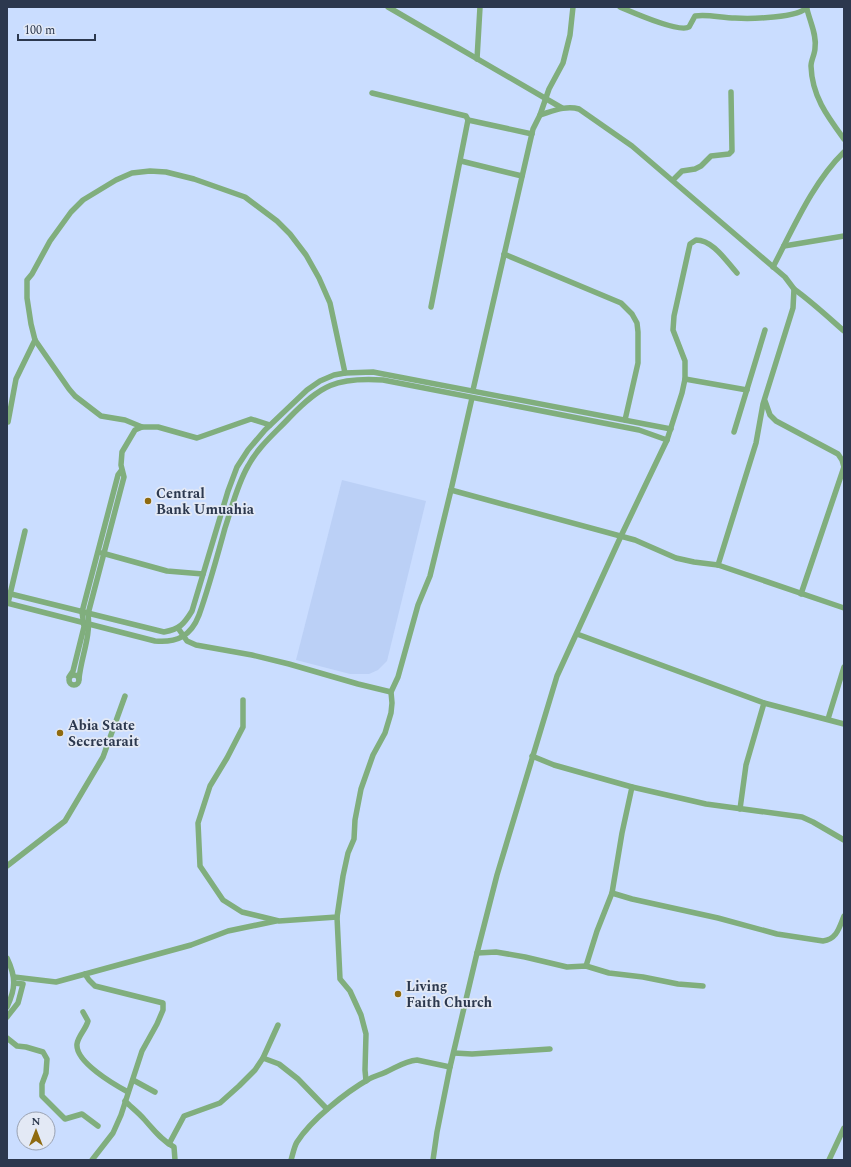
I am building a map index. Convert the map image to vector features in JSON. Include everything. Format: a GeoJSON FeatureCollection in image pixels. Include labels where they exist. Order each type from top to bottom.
{"type":"FeatureCollection","features":[{"type":"Feature","properties":{"kind":"street"},"geometry":{"type":"LineString","coordinates":[[388,7],[562,108]]}},
{"type":"Feature","properties":{"kind":"street"},"geometry":{"type":"LineString","coordinates":[[477,59],[480,7]]}},
{"type":"Feature","properties":{"kind":"street"},"geometry":{"type":"LineString","coordinates":[[473,390],[533,129],[540,115],[549,89],[563,63],[570,35],[573,7]]}},
{"type":"Feature","properties":{"kind":"street"},"geometry":{"type":"LineString","coordinates":[[620,7],[682,29],[689,27],[693,17],[699,15],[736,18],[778,16],[800,13],[807,8],[815,34],[816,48],[811,64],[813,85],[824,112],[844,139]]}},
{"type":"Feature","properties":{"kind":"street"},"geometry":{"type":"LineString","coordinates":[[372,92],[466,116],[468,120],[532,134]]}},
{"type":"Feature","properties":{"kind":"street"},"geometry":{"type":"LineString","coordinates":[[673,180],[682,171],[701,166],[711,156],[729,154],[732,151],[731,92]]}},
{"type":"Feature","properties":{"kind":"street"},"geometry":{"type":"LineString","coordinates":[[540,115],[562,108],[574,108],[632,146],[785,277],[794,289],[807,298],[825,316],[844,331]]}},
{"type":"Feature","properties":{"kind":"street"},"geometry":{"type":"LineString","coordinates":[[431,307],[468,120]]}},
{"type":"Feature","properties":{"kind":"street"},"geometry":{"type":"LineString","coordinates":[[773,267],[816,185],[834,161],[844,152]]}},
{"type":"Feature","properties":{"kind":"street"},"geometry":{"type":"LineString","coordinates":[[461,161],[522,176]]}},
{"type":"Feature","properties":{"kind":"street"},"geometry":{"type":"LineString","coordinates":[[270,425],[251,419],[196,438],[158,427],[142,427],[125,420],[101,416],[75,396],[35,340],[31,324],[26,287],[28,278],[32,274],[50,241],[71,212],[83,200],[116,180],[132,173],[150,171],[166,172],[194,179],[245,197],[277,221],[290,234],[306,255],[316,272],[330,303],[346,373]]}},
{"type":"Feature","properties":{"kind":"street"},"geometry":{"type":"LineString","coordinates":[[784,246],[844,236]]}},
{"type":"Feature","properties":{"kind":"street"},"geometry":{"type":"LineString","coordinates":[[433,1160],[450,1067],[477,953],[497,875],[557,676],[667,440],[682,393],[685,379],[685,361],[673,330],[674,316],[690,244],[696,240],[701,240],[716,249],[737,273]]}},
{"type":"Feature","properties":{"kind":"street"},"geometry":{"type":"LineString","coordinates":[[504,254],[621,303],[632,314],[637,323],[638,364],[625,420]]}},
{"type":"Feature","properties":{"kind":"street"},"geometry":{"type":"LineString","coordinates":[[718,565],[756,443],[764,400],[793,308],[794,289]]}},
{"type":"Feature","properties":{"kind":"street"},"geometry":{"type":"LineString","coordinates":[[734,432],[765,330]]}},
{"type":"Feature","properties":{"kind":"street"},"geometry":{"type":"LineString","coordinates":[[8,422],[16,379],[35,340]]}},
{"type":"Feature","properties":{"kind":"street"},"geometry":{"type":"LineString","coordinates":[[8,593],[164,632],[175,630],[184,623],[192,611],[228,491],[238,466],[248,450],[270,425],[307,390],[320,382],[346,373],[373,372],[671,429]]}},
{"type":"Feature","properties":{"kind":"street"},"geometry":{"type":"LineString","coordinates":[[685,379],[747,390]]}},
{"type":"Feature","properties":{"kind":"street"},"geometry":{"type":"LineString","coordinates":[[26,531],[8,593],[7,603],[155,641],[167,642],[183,636],[195,625],[240,482],[257,452],[311,396],[336,383],[346,380],[382,380],[639,430],[667,440]]}},
{"type":"Feature","properties":{"kind":"street"},"geometry":{"type":"LineString","coordinates":[[415,387],[416,380]]}},
{"type":"Feature","properties":{"kind":"street"},"geometry":{"type":"LineString","coordinates":[[366,1081],[366,1034],[356,1003],[350,991],[340,979],[337,917],[343,876],[348,852],[354,839],[355,820],[361,789],[373,755],[386,733],[391,713],[391,692],[398,677],[418,605],[430,576],[472,398]]}},
{"type":"Feature","properties":{"kind":"street"},"geometry":{"type":"LineString","coordinates":[[764,400],[770,414],[776,421],[838,454],[844,467],[801,594]]}},
{"type":"Feature","properties":{"kind":"street"},"geometry":{"type":"LineString","coordinates":[[570,417],[571,410]]}},
{"type":"Feature","properties":{"kind":"street"},"geometry":{"type":"LineString","coordinates":[[87,624],[82,612],[124,477],[121,470],[122,452],[135,430],[142,427]]}},
{"type":"Feature","properties":{"kind":"street"},"geometry":{"type":"LineString","coordinates":[[450,490],[635,540],[676,558],[718,565],[844,608]]}},
{"type":"Feature","properties":{"kind":"street"},"geometry":{"type":"LineString","coordinates":[[101,553],[167,571],[203,574]]}},
{"type":"Feature","properties":{"kind":"street"},"geometry":{"type":"LineString","coordinates":[[87,624],[84,627],[73,671],[69,677],[68,682],[72,685],[77,684],[79,679],[87,624],[88,614],[101,553]]}},
{"type":"Feature","properties":{"kind":"street"},"geometry":{"type":"LineString","coordinates":[[178,628],[187,641],[196,645],[252,655],[391,692]]}},
{"type":"Feature","properties":{"kind":"street"},"geometry":{"type":"LineString","coordinates":[[577,634],[764,703],[844,724]]}},
{"type":"Feature","properties":{"kind":"street"},"geometry":{"type":"LineString","coordinates":[[828,719],[844,667]]}},
{"type":"Feature","properties":{"kind":"street"},"geometry":{"type":"LineString","coordinates":[[69,677],[76,675],[79,679]]}},
{"type":"Feature","properties":{"kind":"street"},"geometry":{"type":"LineString","coordinates":[[7,866],[64,821],[103,757],[125,696]]}},
{"type":"Feature","properties":{"kind":"street"},"geometry":{"type":"LineString","coordinates":[[243,700],[243,727],[210,786],[198,823],[200,866],[223,900],[242,912],[278,921]]}},
{"type":"Feature","properties":{"kind":"street"},"geometry":{"type":"LineString","coordinates":[[740,809],[746,765],[764,703]]}},
{"type":"Feature","properties":{"kind":"street"},"geometry":{"type":"LineString","coordinates":[[532,756],[554,765],[632,787],[706,804],[802,817],[844,840]]}},
{"type":"Feature","properties":{"kind":"street"},"geometry":{"type":"LineString","coordinates":[[586,966],[597,931],[612,892],[622,833],[632,787]]}},
{"type":"Feature","properties":{"kind":"street"},"geometry":{"type":"LineString","coordinates":[[612,892],[777,934],[823,941],[830,940],[835,935],[844,916]]}},
{"type":"Feature","properties":{"kind":"street"},"geometry":{"type":"LineString","coordinates":[[14,980],[56,982],[191,944],[228,931],[278,921],[337,917]]}},
{"type":"Feature","properties":{"kind":"street"},"geometry":{"type":"LineString","coordinates":[[477,953],[496,952],[567,967],[586,966],[609,973],[643,977],[678,984],[703,986]]}},
{"type":"Feature","properties":{"kind":"street"},"geometry":{"type":"LineString","coordinates":[[7,958],[14,980],[13,992],[7,1007]]}},
{"type":"Feature","properties":{"kind":"street"},"geometry":{"type":"LineString","coordinates":[[85,974],[95,986],[163,1003],[163,1010],[157,1024],[142,1051],[135,1068],[133,1080],[113,1133],[92,1160]]}},
{"type":"Feature","properties":{"kind":"street"},"geometry":{"type":"LineString","coordinates":[[7,1018],[18,1003],[23,984],[14,980]]}},
{"type":"Feature","properties":{"kind":"street"},"geometry":{"type":"LineString","coordinates":[[83,1012],[87,1018],[87,1023],[78,1041],[78,1052],[98,1073],[128,1092]]}},
{"type":"Feature","properties":{"kind":"street"},"geometry":{"type":"LineString","coordinates":[[169,1144],[184,1116],[220,1103],[255,1070],[263,1058],[278,1025]]}},
{"type":"Feature","properties":{"kind":"street"},"geometry":{"type":"LineString","coordinates":[[7,1038],[17,1046],[43,1052],[47,1059],[46,1073],[42,1084],[42,1096],[55,1110],[65,1119],[82,1114],[98,1126]]}},
{"type":"Feature","properties":{"kind":"street"},"geometry":{"type":"LineString","coordinates":[[454,1053],[472,1054],[550,1049]]}},
{"type":"Feature","properties":{"kind":"street"},"geometry":{"type":"LineString","coordinates":[[263,1058],[279,1064],[298,1079],[327,1109]]}},
{"type":"Feature","properties":{"kind":"street"},"geometry":{"type":"LineString","coordinates":[[292,1160],[296,1144],[303,1134],[327,1109],[351,1090],[366,1081],[404,1062],[412,1060],[450,1067]]}},
{"type":"Feature","properties":{"kind":"street"},"geometry":{"type":"LineString","coordinates":[[133,1080],[155,1092]]}},
{"type":"Feature","properties":{"kind":"street"},"geometry":{"type":"LineString","coordinates":[[125,1101],[155,1132],[174,1147],[175,1160]]}},
{"type":"Feature","properties":{"kind":"street"},"geometry":{"type":"LineString","coordinates":[[829,1160],[844,1128]]}},
{"type":"Feature","properties":{"kind":"shaded area"},"geometry":{"type":"Polygon","coordinates":[[[342,480],[426,501],[387,661],[378,670],[369,674],[350,674],[296,660],[342,480]]]}},
{"type":"Feature","properties":{"kind":"place","name":"Central Bank Umuahia"},"geometry":{"type":"Point","coordinates":[148,501]}},
{"type":"Feature","properties":{"kind":"place","name":"Abia State Secretarait"},"geometry":{"type":"Point","coordinates":[60,733]}},
{"type":"Feature","properties":{"kind":"place","name":"Living Faith Church"},"geometry":{"type":"Point","coordinates":[398,994]}}]}
